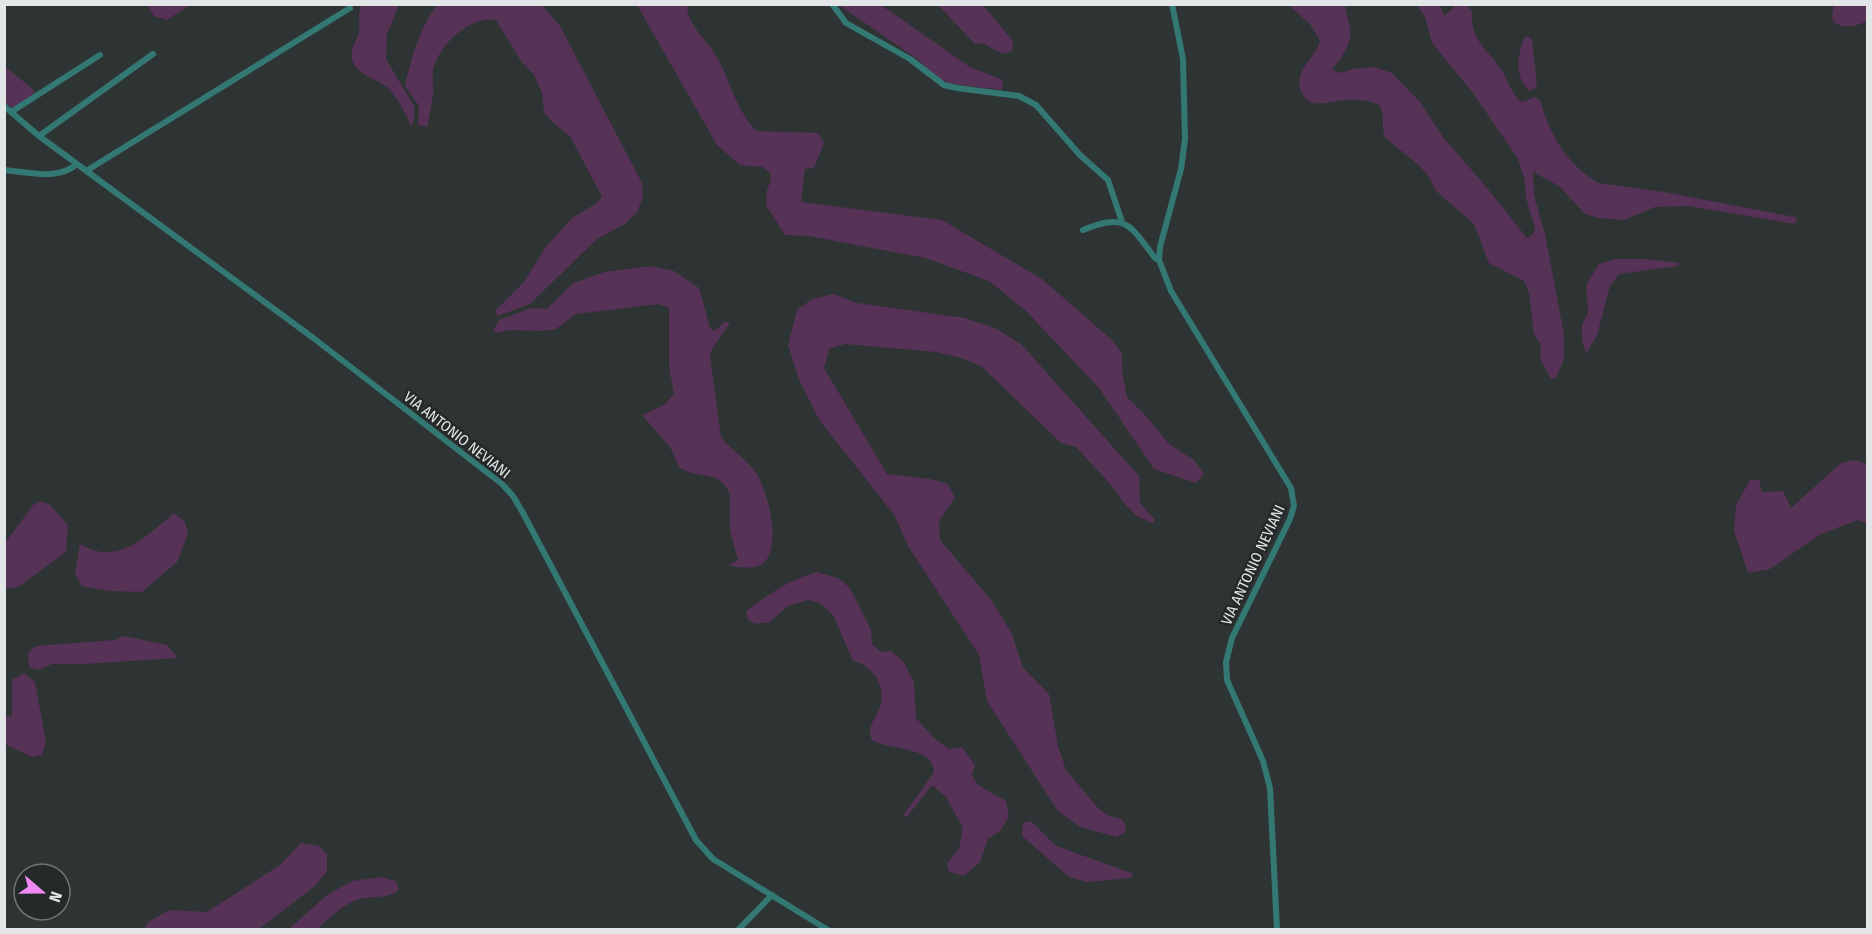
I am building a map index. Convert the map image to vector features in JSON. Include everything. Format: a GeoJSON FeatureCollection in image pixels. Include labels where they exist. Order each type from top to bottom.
{"type":"FeatureCollection","features":[{"type":"Feature","properties":{"kind":"street"},"geometry":{"type":"LineString","coordinates":[[832,4],[846,23],[910,59],[944,84],[957,88],[1019,96],[1036,105],[1080,154],[1108,180],[1122,222],[1097,224],[1083,230]]}},
{"type":"Feature","properties":{"kind":"street"},"geometry":{"type":"LineString","coordinates":[[1159,260],[1160,247],[1181,169],[1185,139],[1183,59],[1172,4]]}},
{"type":"Feature","properties":{"kind":"street"},"geometry":{"type":"LineString","coordinates":[[86,171],[350,8]]}},
{"type":"Feature","properties":{"kind":"street"},"geometry":{"type":"LineString","coordinates":[[273,47],[277,54]]}},
{"type":"Feature","properties":{"kind":"street"},"geometry":{"type":"LineString","coordinates":[[39,136],[153,54]]}},
{"type":"Feature","properties":{"kind":"street"},"geometry":{"type":"LineString","coordinates":[[11,112],[100,55]]}},
{"type":"Feature","properties":{"kind":"street","name":"VIA ANTONIO NEVIANI"},"geometry":{"type":"LineString","coordinates":[[4,106],[39,136],[312,337],[502,484],[513,496],[523,513],[696,840],[713,859],[828,930]]}},
{"type":"Feature","properties":{"kind":"street"},"geometry":{"type":"LineString","coordinates":[[4,170],[47,174],[63,173],[77,164]]}},
{"type":"Feature","properties":{"kind":"street","name":"VIA ANTONIO NEVIANI"},"geometry":{"type":"LineString","coordinates":[[1122,222],[1132,228],[1159,260],[1171,291],[1293,494],[1293,510],[1290,519],[1232,638],[1226,667],[1227,680],[1268,778],[1271,797],[1277,930]]}},
{"type":"Feature","properties":{"kind":"street"},"geometry":{"type":"LineString","coordinates":[[738,930],[772,895]]}},
{"type":"Feature","properties":{"kind":"shaded area"},"geometry":{"type":"Polygon","coordinates":[[[147,5],[190,5],[167,20],[154,16],[147,5]]]}},
{"type":"Feature","properties":{"kind":"shaded area"},"geometry":{"type":"Polygon","coordinates":[[[361,5],[399,5],[387,34],[386,59],[414,106],[414,119],[411,126],[390,90],[354,65],[352,51],[359,32],[361,5]]]}},
{"type":"Feature","properties":{"kind":"shaded area"},"geometry":{"type":"Polygon","coordinates":[[[437,5],[542,5],[560,26],[642,183],[643,197],[637,212],[625,224],[597,239],[530,304],[498,316],[495,311],[524,282],[545,248],[572,218],[597,203],[602,197],[570,136],[551,121],[544,112],[542,93],[534,75],[521,61],[496,20],[477,22],[467,27],[443,49],[433,70],[433,95],[427,127],[418,125],[419,106],[405,86],[417,43],[437,5]]]}},
{"type":"Feature","properties":{"kind":"shaded area"},"geometry":{"type":"Polygon","coordinates":[[[637,5],[687,5],[690,19],[717,57],[744,115],[757,131],[818,133],[824,143],[814,168],[805,169],[801,202],[942,220],[1042,279],[1112,340],[1122,354],[1122,371],[1127,397],[1169,444],[1194,460],[1204,474],[1196,483],[1154,469],[1099,388],[1026,311],[989,281],[925,258],[809,236],[785,235],[766,205],[767,190],[771,180],[770,173],[763,167],[740,165],[717,145],[637,5]]]}},
{"type":"Feature","properties":{"kind":"shaded area"},"geometry":{"type":"Polygon","coordinates":[[[839,5],[881,5],[970,67],[1003,80],[1002,90],[951,84],[934,75],[917,59],[839,5]]]}},
{"type":"Feature","properties":{"kind":"shaded area"},"geometry":{"type":"Polygon","coordinates":[[[938,5],[983,5],[1013,41],[1012,51],[1002,54],[983,43],[975,44],[938,5]]]}},
{"type":"Feature","properties":{"kind":"shaded area"},"geometry":{"type":"Polygon","coordinates":[[[1288,5],[1345,5],[1350,40],[1332,70],[1342,73],[1352,69],[1374,67],[1392,73],[1420,102],[1443,137],[1527,238],[1533,234],[1535,227],[1518,159],[1473,93],[1432,43],[1425,17],[1417,5],[1440,5],[1444,16],[1456,5],[1466,5],[1472,11],[1476,37],[1501,69],[1515,95],[1522,102],[1535,97],[1540,100],[1561,148],[1578,167],[1599,183],[1664,192],[1795,217],[1797,221],[1794,224],[1688,206],[1655,207],[1624,220],[1598,218],[1585,214],[1559,186],[1533,172],[1534,195],[1545,234],[1564,334],[1564,359],[1556,378],[1551,379],[1540,359],[1541,345],[1534,334],[1529,293],[1524,281],[1489,263],[1474,224],[1435,190],[1421,167],[1385,137],[1382,112],[1378,104],[1354,100],[1315,103],[1305,97],[1300,87],[1300,77],[1320,41],[1310,24],[1288,5]]]}},
{"type":"Feature","properties":{"kind":"shaded area"},"geometry":{"type":"Polygon","coordinates":[[[1834,5],[1867,5],[1867,21],[1850,26],[1837,24],[1833,22],[1834,5]]]}},
{"type":"Feature","properties":{"kind":"shaded area"},"geometry":{"type":"Polygon","coordinates":[[[1528,36],[1532,39],[1537,85],[1529,91],[1521,78],[1518,65],[1524,38],[1528,36]]]}},
{"type":"Feature","properties":{"kind":"shaded area"},"geometry":{"type":"Polygon","coordinates":[[[4,66],[33,89],[34,95],[15,108],[8,106],[5,102],[4,66]]]}},
{"type":"Feature","properties":{"kind":"shaded area"},"geometry":{"type":"Polygon","coordinates":[[[1615,259],[1646,259],[1679,263],[1678,266],[1619,274],[1610,286],[1597,335],[1586,354],[1582,340],[1582,325],[1588,313],[1586,285],[1599,264],[1615,259]]]}},
{"type":"Feature","properties":{"kind":"shaded area"},"geometry":{"type":"Polygon","coordinates":[[[650,266],[674,271],[699,288],[710,327],[714,331],[725,322],[730,323],[712,349],[710,356],[721,437],[755,472],[763,486],[769,507],[772,530],[771,551],[764,563],[755,567],[743,568],[728,565],[738,560],[730,530],[730,495],[725,485],[716,478],[688,472],[679,467],[670,447],[642,415],[664,405],[674,394],[669,367],[669,308],[659,304],[576,314],[556,329],[542,331],[509,330],[498,333],[493,331],[499,320],[531,308],[547,309],[573,283],[605,272],[650,266]]]}},
{"type":"Feature","properties":{"kind":"shaded area"},"geometry":{"type":"Polygon","coordinates":[[[834,294],[857,303],[965,318],[997,329],[1022,345],[1139,476],[1140,503],[1155,520],[1152,523],[1137,516],[1076,447],[1061,443],[981,366],[936,352],[845,344],[829,349],[824,368],[887,474],[930,479],[948,484],[955,498],[939,521],[940,540],[992,601],[1012,634],[1023,668],[1049,694],[1058,746],[1066,770],[1098,808],[1109,816],[1121,819],[1126,825],[1125,832],[1117,837],[1080,827],[1057,810],[987,701],[979,655],[908,546],[895,516],[820,421],[800,382],[788,345],[797,310],[812,299],[834,294]]]}},
{"type":"Feature","properties":{"kind":"shaded area"},"geometry":{"type":"Polygon","coordinates":[[[1855,460],[1867,464],[1867,523],[1858,520],[1821,534],[1770,569],[1748,573],[1734,531],[1736,505],[1750,480],[1759,480],[1762,492],[1783,491],[1791,508],[1841,463],[1855,460]]]}},
{"type":"Feature","properties":{"kind":"shaded area"},"geometry":{"type":"Polygon","coordinates":[[[41,501],[49,504],[68,525],[66,552],[18,587],[5,589],[5,543],[33,505],[41,501]]]}},
{"type":"Feature","properties":{"kind":"shaded area"},"geometry":{"type":"Polygon","coordinates":[[[174,513],[185,522],[188,534],[177,562],[142,592],[109,591],[82,586],[75,574],[80,544],[107,552],[119,550],[142,539],[174,513]]]}},
{"type":"Feature","properties":{"kind":"shaded area"},"geometry":{"type":"Polygon","coordinates":[[[817,572],[840,579],[850,588],[871,630],[872,644],[881,652],[891,651],[904,662],[914,683],[916,718],[934,738],[949,749],[962,747],[975,765],[972,775],[978,785],[1006,801],[1009,817],[1000,831],[988,839],[980,862],[964,876],[949,872],[947,864],[959,848],[963,828],[946,797],[932,785],[907,817],[903,816],[934,772],[931,763],[918,753],[872,740],[870,730],[881,704],[881,689],[876,676],[871,671],[853,661],[833,615],[820,603],[808,600],[788,606],[770,622],[756,624],[748,620],[746,611],[763,599],[788,583],[817,572]]]}},
{"type":"Feature","properties":{"kind":"shaded area"},"geometry":{"type":"Polygon","coordinates":[[[124,636],[167,645],[178,658],[52,664],[38,670],[29,667],[28,653],[36,646],[115,640],[124,636]]]}},
{"type":"Feature","properties":{"kind":"shaded area"},"geometry":{"type":"Polygon","coordinates":[[[24,673],[35,682],[46,742],[42,755],[32,757],[5,744],[5,716],[12,717],[12,680],[24,673]]]}},
{"type":"Feature","properties":{"kind":"shaded area"},"geometry":{"type":"Polygon","coordinates":[[[1031,821],[1056,846],[1129,872],[1133,874],[1131,878],[1087,882],[1069,877],[1022,836],[1023,823],[1031,821]]]}},
{"type":"Feature","properties":{"kind":"shaded area"},"geometry":{"type":"Polygon","coordinates":[[[301,843],[319,846],[327,854],[327,871],[316,885],[259,929],[144,929],[148,922],[169,910],[207,912],[280,865],[301,843]]]}},
{"type":"Feature","properties":{"kind":"shaded area"},"geometry":{"type":"Polygon","coordinates":[[[381,877],[396,881],[399,890],[389,895],[351,902],[317,929],[289,929],[327,895],[352,881],[381,877]]]}}]}
